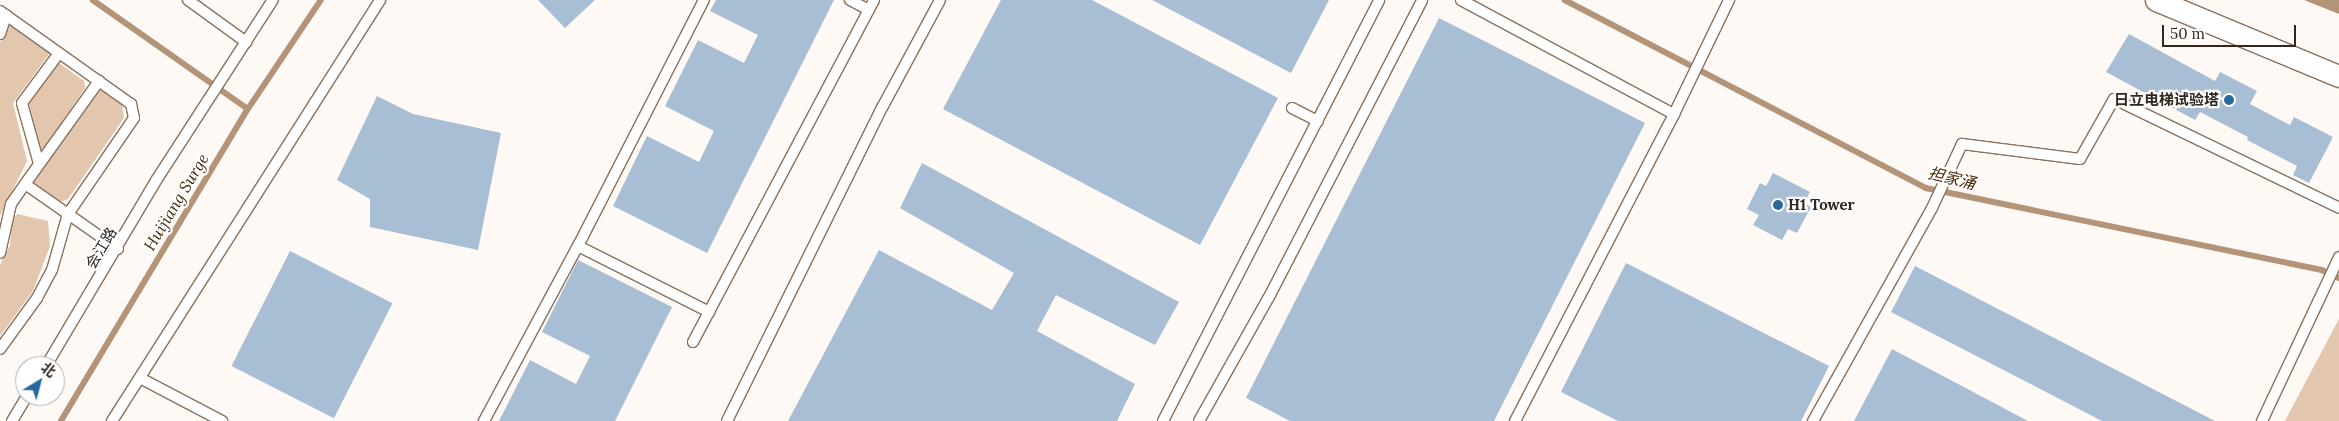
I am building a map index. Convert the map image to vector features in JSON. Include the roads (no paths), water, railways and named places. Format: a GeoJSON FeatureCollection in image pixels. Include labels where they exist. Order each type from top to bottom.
{"type":"FeatureCollection","features":[{"type":"Feature","properties":{"kind":"street"},"geometry":{"type":"LineString","coordinates":[[2156,0],[2339,76]]}},
{"type":"Feature","properties":{"kind":"lane"},"geometry":{"type":"LineString","coordinates":[[188,0],[246,42]]}},
{"type":"Feature","properties":{"kind":"lane","name":"会江路"},"geometry":{"type":"LineString","coordinates":[[52,356],[118,250],[157,179],[182,145],[273,0]]}},
{"type":"Feature","properties":{"kind":"lane"},"geometry":{"type":"LineString","coordinates":[[112,421],[380,0]]}},
{"type":"Feature","properties":{"kind":"lane"},"geometry":{"type":"LineString","coordinates":[[484,421],[578,246],[704,0]]}},
{"type":"Feature","properties":{"kind":"lane"},"geometry":{"type":"LineString","coordinates":[[850,0],[869,10]]}},
{"type":"Feature","properties":{"kind":"lane"},"geometry":{"type":"LineString","coordinates":[[693,342],[874,0]]}},
{"type":"Feature","properties":{"kind":"lane"},"geometry":{"type":"LineString","coordinates":[[727,421],[883,106],[940,0]]}},
{"type":"Feature","properties":{"kind":"lane"},"geometry":{"type":"LineString","coordinates":[[1163,421],[1379,0]]}},
{"type":"Feature","properties":{"kind":"lane"},"geometry":{"type":"LineString","coordinates":[[1199,421],[1269,297],[1422,0]]}},
{"type":"Feature","properties":{"kind":"lane"},"geometry":{"type":"LineString","coordinates":[[1461,0],[1674,114]]}},
{"type":"Feature","properties":{"kind":"lane"},"geometry":{"type":"LineString","coordinates":[[1515,421],[1674,114],[1729,0]]}},
{"type":"Feature","properties":{"kind":"lane"},"geometry":{"type":"LineString","coordinates":[[0,34],[3,12],[131,104],[134,118],[68,214],[52,270],[37,298],[0,349]]}},
{"type":"Feature","properties":{"kind":"lane"},"geometry":{"type":"LineString","coordinates":[[39,164],[22,103],[59,53]]}},
{"type":"Feature","properties":{"kind":"lane"},"geometry":{"type":"LineString","coordinates":[[0,253],[10,204],[99,81]]}},
{"type":"Feature","properties":{"kind":"lane"},"geometry":{"type":"LineString","coordinates":[[1812,421],[1934,202],[1962,144],[2080,159],[2114,99],[2339,208]]}},
{"type":"Feature","properties":{"kind":"lane"},"geometry":{"type":"LineString","coordinates":[[1292,108],[1318,121]]}},
{"type":"Feature","properties":{"kind":"lane"},"geometry":{"type":"LineString","coordinates":[[25,184],[118,250]]}},
{"type":"Feature","properties":{"kind":"lane"},"geometry":{"type":"LineString","coordinates":[[578,246],[709,312]]}},
{"type":"Feature","properties":{"kind":"lane"},"geometry":{"type":"LineString","coordinates":[[2262,421],[2337,260]]}},
{"type":"Feature","properties":{"kind":"lane"},"geometry":{"type":"LineString","coordinates":[[140,378],[222,421]]}},
{"type":"Feature","properties":{"kind":"lane"},"geometry":{"type":"LineString","coordinates":[[12,421],[21,406]]}},
{"type":"Feature","properties":{"kind":"waterway"},"geometry":{"type":"LineString","coordinates":[[93,0],[248,109]]}},
{"type":"Feature","properties":{"kind":"waterway","name":"Huijiang Surge"},"geometry":{"type":"LineString","coordinates":[[61,421],[248,109],[321,0]]}},
{"type":"Feature","properties":{"kind":"waterway","name":"担家涌"},"geometry":{"type":"LineString","coordinates":[[1565,0],[1926,188],[2322,270],[2339,278]]}},
{"type":"Feature","properties":{"kind":"place","name":"日立电梯试验塔"},"geometry":{"type":"Point","coordinates":[2229,100]}},
{"type":"Feature","properties":{"kind":"place","name":"H1 Tower"},"geometry":{"type":"Point","coordinates":[1778,205]}}]}
